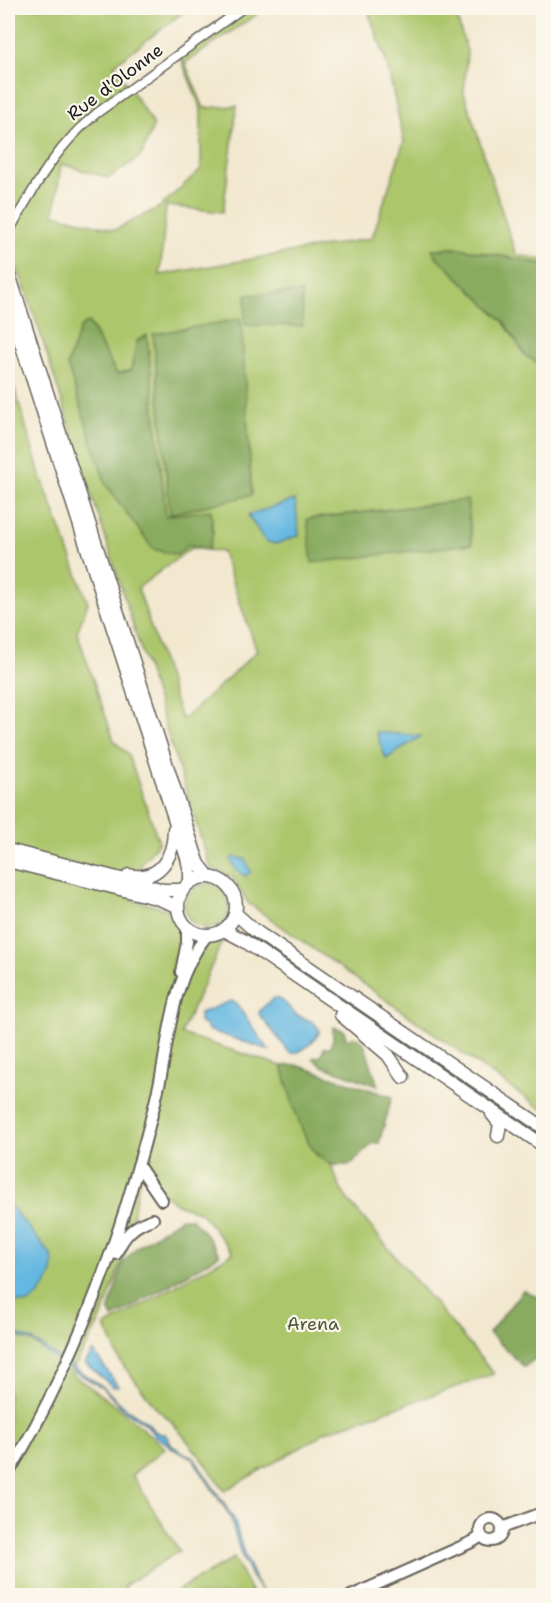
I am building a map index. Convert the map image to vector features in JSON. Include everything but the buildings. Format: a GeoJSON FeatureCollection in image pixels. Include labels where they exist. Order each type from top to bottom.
{"type":"FeatureCollection","features":[{"type":"Feature","properties":{"kind":"highway"},"geometry":{"type":"LineString","coordinates":[[8,271],[195,853],[199,864],[209,877]]}},
{"type":"Feature","properties":{"kind":"highway"},"geometry":{"type":"LineString","coordinates":[[8,303],[189,867],[186,886],[177,906],[182,921],[187,928],[207,935],[224,930],[231,923],[235,913],[235,899],[231,889],[222,881],[209,877],[196,879],[186,886],[164,890],[8,850]]}},
{"type":"Feature","properties":{"kind":"highway"},"geometry":{"type":"LineString","coordinates":[[84,869],[138,877],[153,872],[164,863],[173,848],[174,819]]}},
{"type":"Feature","properties":{"kind":"highway"},"geometry":{"type":"LineString","coordinates":[[8,861],[156,898],[177,906]]}},
{"type":"Feature","properties":{"kind":"highway"},"geometry":{"type":"LineString","coordinates":[[235,913],[254,930],[543,1128]]}},
{"type":"Feature","properties":{"kind":"highway"},"geometry":{"type":"LineString","coordinates":[[224,930],[278,963],[543,1146]]}},
{"type":"Feature","properties":{"kind":"highway"},"geometry":{"type":"LineString","coordinates":[[278,963],[380,1048],[393,1061],[403,1077]]}},
{"type":"Feature","properties":{"kind":"highway"},"geometry":{"type":"LineString","coordinates":[[473,1097],[500,1124],[498,1136]]}},
{"type":"Feature","properties":{"kind":"main road"},"geometry":{"type":"LineString","coordinates":[[178,991],[187,942],[187,928]]}},
{"type":"Feature","properties":{"kind":"main road"},"geometry":{"type":"LineString","coordinates":[[8,1474],[62,1370],[94,1297],[119,1228],[138,1165],[159,1082],[172,1009],[187,967],[207,935]]}},
{"type":"Feature","properties":{"kind":"main road"},"geometry":{"type":"LineString","coordinates":[[138,1165],[162,1200]]}},
{"type":"Feature","properties":{"kind":"main road"},"geometry":{"type":"LineString","coordinates":[[94,1297],[108,1275],[125,1237],[139,1224],[153,1219]]}},
{"type":"Feature","properties":{"kind":"main road"},"geometry":{"type":"LineString","coordinates":[[351,1596],[481,1536],[486,1540],[495,1541],[500,1537],[502,1528],[543,1512]]}},
{"type":"Feature","properties":{"kind":"street","name":"Rue d'Olonne"},"geometry":{"type":"LineString","coordinates":[[8,232],[54,156],[79,128],[243,8]]}},
{"type":"Feature","properties":{"kind":"green space"},"geometry":{"type":"Polygon","coordinates":[[[8,8],[189,8],[114,65],[154,125],[141,156],[109,178],[61,164],[54,214],[115,230],[160,207],[201,169],[201,109],[178,51],[236,8],[266,8],[185,63],[204,108],[237,106],[223,212],[166,206],[160,275],[372,238],[404,141],[386,60],[367,8],[454,8],[467,51],[464,93],[516,255],[543,259],[543,264],[459,248],[433,249],[436,256],[504,322],[525,355],[543,367],[543,1110],[248,903],[232,877],[210,867],[39,329],[8,241],[8,8]],[[89,322],[80,328],[166,517],[147,336],[137,341],[131,370],[117,375],[89,322]],[[467,500],[307,519],[472,544],[467,500]],[[191,548],[138,588],[181,719],[257,651],[222,552],[191,548]]]}},
{"type":"Feature","properties":{"kind":"green space"},"geometry":{"type":"Polygon","coordinates":[[[459,248],[543,264],[543,367],[525,355],[504,322],[436,256],[432,249],[459,248]]]}},
{"type":"Feature","properties":{"kind":"green space"},"geometry":{"type":"Polygon","coordinates":[[[302,292],[303,326],[245,325],[246,295],[302,292]]]}},
{"type":"Feature","properties":{"kind":"green space"},"geometry":{"type":"Polygon","coordinates":[[[241,319],[252,495],[170,514],[153,334],[241,319]]]}},
{"type":"Feature","properties":{"kind":"green space"},"geometry":{"type":"Polygon","coordinates":[[[88,322],[117,374],[131,370],[137,341],[147,335],[166,516],[211,510],[213,534],[208,550],[189,544],[177,555],[153,549],[106,485],[67,365],[80,328],[88,322]]]}},
{"type":"Feature","properties":{"kind":"green space","name":"Arena"},"geometry":{"type":"Polygon","coordinates":[[[8,366],[39,471],[88,603],[77,632],[114,741],[128,754],[159,842],[142,863],[131,900],[170,910],[183,935],[223,940],[181,1034],[282,1066],[297,1116],[316,1155],[331,1164],[340,1188],[348,1200],[494,1374],[322,1433],[319,1437],[224,1491],[207,1465],[172,1422],[158,1410],[120,1361],[105,1326],[233,1253],[201,1213],[177,1204],[164,1194],[145,1165],[171,1056],[159,1082],[125,1253],[101,1319],[71,1373],[117,1407],[165,1448],[132,1475],[179,1551],[124,1586],[130,1595],[8,1595],[8,366]]]}},
{"type":"Feature","properties":{"kind":"green space"},"geometry":{"type":"Polygon","coordinates":[[[467,500],[472,544],[312,563],[307,519],[467,500]]]}},
{"type":"Feature","properties":{"kind":"green space"},"geometry":{"type":"Polygon","coordinates":[[[207,884],[216,885],[223,890],[228,897],[228,915],[223,922],[216,927],[207,928],[198,927],[191,922],[186,915],[185,906],[186,897],[191,890],[198,885],[207,884]]]}},
{"type":"Feature","properties":{"kind":"green space"},"geometry":{"type":"Polygon","coordinates":[[[333,1027],[344,1030],[346,1039],[360,1039],[364,1043],[378,1086],[322,1066],[313,1058],[321,1056],[324,1048],[330,1047],[333,1027]]]}},
{"type":"Feature","properties":{"kind":"green space"},"geometry":{"type":"Polygon","coordinates":[[[296,1065],[392,1097],[379,1143],[373,1143],[350,1165],[333,1165],[321,1158],[312,1148],[299,1121],[282,1066],[296,1065]]]}},
{"type":"Feature","properties":{"kind":"green space"},"geometry":{"type":"Polygon","coordinates":[[[181,1218],[191,1218],[220,1255],[113,1318],[109,1309],[123,1263],[137,1247],[181,1218]]]}},
{"type":"Feature","properties":{"kind":"green space"},"geometry":{"type":"Polygon","coordinates":[[[523,1290],[544,1300],[543,1353],[524,1367],[489,1333],[523,1290]]]}},
{"type":"Feature","properties":{"kind":"green space"},"geometry":{"type":"Polygon","coordinates":[[[234,1558],[253,1595],[169,1595],[234,1558]]]}},
{"type":"Feature","properties":{"kind":"water"},"geometry":{"type":"Polygon","coordinates":[[[295,500],[299,535],[276,544],[265,541],[248,515],[295,500]]]}},
{"type":"Feature","properties":{"kind":"water"},"geometry":{"type":"Polygon","coordinates":[[[376,732],[421,736],[386,759],[376,732]]]}},
{"type":"Feature","properties":{"kind":"water"},"geometry":{"type":"Polygon","coordinates":[[[234,857],[245,859],[251,872],[245,876],[235,869],[231,860],[234,857]]]}},
{"type":"Feature","properties":{"kind":"water"},"geometry":{"type":"Polygon","coordinates":[[[274,998],[282,1000],[294,1013],[318,1027],[320,1031],[304,1049],[290,1053],[259,1014],[260,1010],[274,998]]]}},
{"type":"Feature","properties":{"kind":"water"},"geometry":{"type":"Polygon","coordinates":[[[231,1001],[235,1002],[269,1050],[208,1030],[199,1022],[200,1013],[231,1001]]]}},
{"type":"Feature","properties":{"kind":"water"},"geometry":{"type":"Polygon","coordinates":[[[8,1203],[51,1255],[53,1262],[50,1276],[43,1290],[26,1304],[17,1302],[8,1296],[8,1203]]]}},
{"type":"Feature","properties":{"kind":"water"},"geometry":{"type":"Polygon","coordinates":[[[8,1327],[16,1334],[32,1340],[102,1386],[123,1406],[148,1423],[153,1430],[165,1434],[172,1446],[194,1458],[234,1519],[244,1554],[264,1595],[251,1576],[241,1554],[230,1516],[193,1459],[171,1448],[155,1436],[145,1423],[124,1410],[103,1388],[32,1342],[15,1336],[8,1327]]]}},
{"type":"Feature","properties":{"kind":"water"},"geometry":{"type":"Polygon","coordinates":[[[93,1351],[118,1386],[113,1387],[85,1363],[93,1351]]]}}]}
